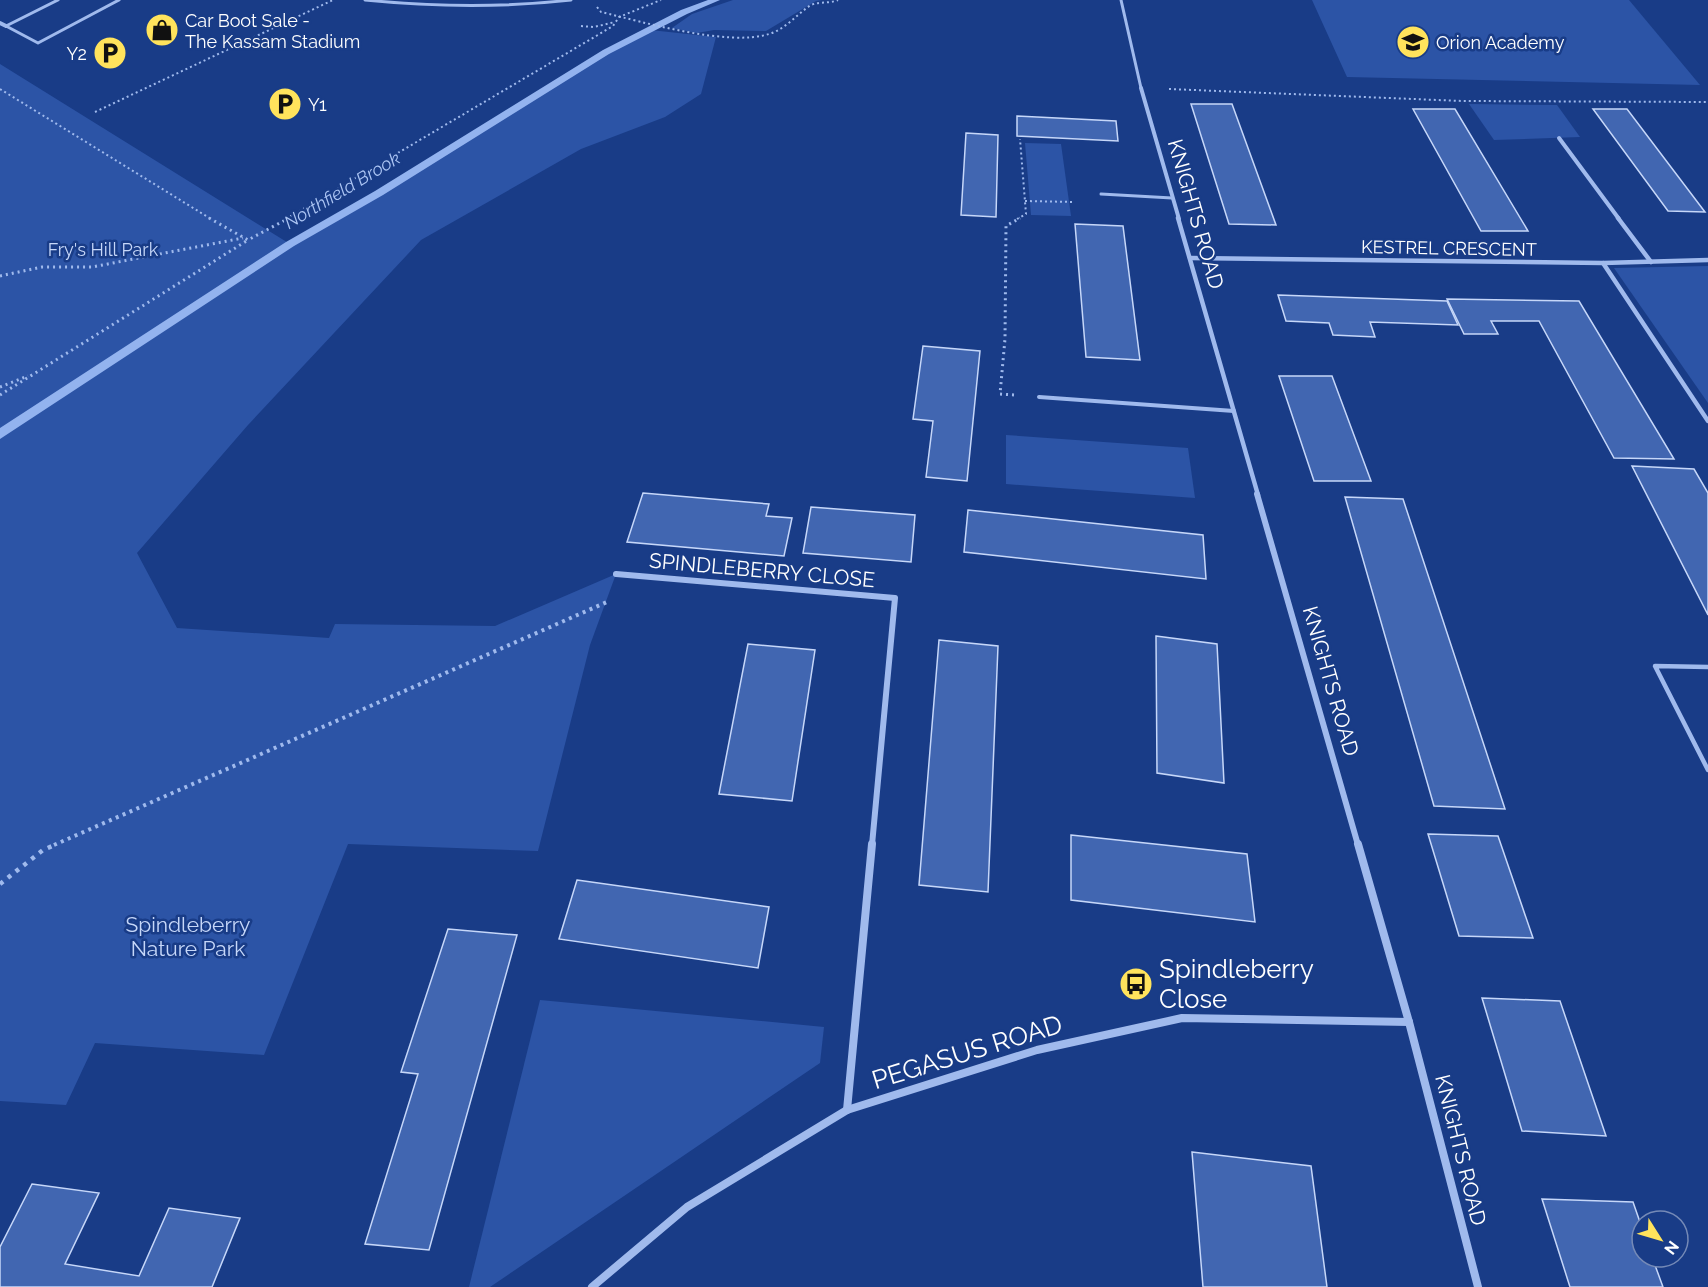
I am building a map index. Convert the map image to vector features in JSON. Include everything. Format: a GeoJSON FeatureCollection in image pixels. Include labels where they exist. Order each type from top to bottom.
{"type":"FeatureCollection","features":[{"type":"Feature","properties":{"kind":"street"},"geometry":{"type":"LineString","coordinates":[[0,23],[6,26]]}},
{"type":"Feature","properties":{"kind":"street","name":"KNIGHTS ROAD"},"geometry":{"type":"LineString","coordinates":[[1142,88],[1409,1022],[1478,1287]]}},
{"type":"Feature","properties":{"kind":"street"},"geometry":{"type":"LineString","coordinates":[[1559,138],[1651,261]]}},
{"type":"Feature","properties":{"kind":"street","name":"KESTREL CRESCENT"},"geometry":{"type":"LineString","coordinates":[[1190,258],[1603,263],[1708,260]]}},
{"type":"Feature","properties":{"kind":"street"},"geometry":{"type":"LineString","coordinates":[[1603,263],[1708,421]]}},
{"type":"Feature","properties":{"kind":"street","name":"SPINDLEBERRY CLOSE"},"geometry":{"type":"LineString","coordinates":[[616,574],[896,598],[847,1110]]}},
{"type":"Feature","properties":{"kind":"street","name":"PEGASUS ROAD"},"geometry":{"type":"LineString","coordinates":[[592,1287],[687,1207],[847,1110],[1037,1050],[1182,1018],[1409,1022]]}},
{"type":"Feature","properties":{"kind":"lane"},"geometry":{"type":"LineString","coordinates":[[6,26],[58,0]]}},
{"type":"Feature","properties":{"kind":"lane"},"geometry":{"type":"LineString","coordinates":[[6,26],[38,43],[119,0]]}},
{"type":"Feature","properties":{"kind":"lane"},"geometry":{"type":"LineString","coordinates":[[365,0],[414,5],[507,7],[571,0]]}},
{"type":"Feature","properties":{"kind":"lane"},"geometry":{"type":"LineString","coordinates":[[1121,0],[1142,88]]}},
{"type":"Feature","properties":{"kind":"lane"},"geometry":{"type":"LineString","coordinates":[[1101,194],[1172,198]]}},
{"type":"Feature","properties":{"kind":"lane"},"geometry":{"type":"LineString","coordinates":[[1040,397],[1234,411]]}},
{"type":"Feature","properties":{"kind":"lane"},"geometry":{"type":"LineString","coordinates":[[1708,667],[1655,666],[1708,770]]}},
{"type":"Feature","properties":{"kind":"path"},"geometry":{"type":"LineString","coordinates":[[95,112],[333,0]]}},
{"type":"Feature","properties":{"kind":"path"},"geometry":{"type":"LineString","coordinates":[[0,395],[246,239],[329,196],[616,22],[619,17],[661,0]]}},
{"type":"Feature","properties":{"kind":"path"},"geometry":{"type":"LineString","coordinates":[[601,12],[697,32],[767,34],[813,4],[837,1]]}},
{"type":"Feature","properties":{"kind":"path"},"geometry":{"type":"LineString","coordinates":[[830,9],[837,1]]}},
{"type":"Feature","properties":{"kind":"path"},"geometry":{"type":"LineString","coordinates":[[579,26],[594,27],[616,22]]}},
{"type":"Feature","properties":{"kind":"path"},"geometry":{"type":"LineString","coordinates":[[1142,88],[1472,102],[1708,102]]}},
{"type":"Feature","properties":{"kind":"path"},"geometry":{"type":"LineString","coordinates":[[0,89],[183,203],[246,239]]}},
{"type":"Feature","properties":{"kind":"path"},"geometry":{"type":"LineString","coordinates":[[1020,139],[1026,214],[1006,226],[1005,339],[1000,394],[1040,397]]}},
{"type":"Feature","properties":{"kind":"path"},"geometry":{"type":"LineString","coordinates":[[1025,201],[1092,202],[1101,194]]}},
{"type":"Feature","properties":{"kind":"path"},"geometry":{"type":"LineString","coordinates":[[0,276],[42,267],[92,267],[246,239]]}},
{"type":"Feature","properties":{"kind":"path"},"geometry":{"type":"LineString","coordinates":[[0,387],[34,374]]}},
{"type":"Feature","properties":{"kind":"path"},"geometry":{"type":"LineString","coordinates":[[0,884],[43,850],[660,578]]}},
{"type":"Feature","properties":{"kind":"green space"},"geometry":{"type":"Polygon","coordinates":[[[733,0],[822,0],[816,1],[766,31],[714,30],[697,33],[672,28],[692,14],[733,0]]]}},
{"type":"Feature","properties":{"kind":"green space"},"geometry":{"type":"Polygon","coordinates":[[[1312,0],[1629,0],[1700,85],[1347,77],[1312,0]]]}},
{"type":"Feature","properties":{"kind":"green space"},"geometry":{"type":"Polygon","coordinates":[[[650,30],[716,37],[701,94],[665,117],[581,149],[421,240],[248,425],[137,553],[177,628],[329,638],[335,624],[495,626],[616,574],[590,645],[538,851],[348,844],[264,1055],[95,1043],[66,1105],[0,1101],[0,64],[290,244],[379,193],[606,52],[650,30]]]}},
{"type":"Feature","properties":{"kind":"green space"},"geometry":{"type":"Polygon","coordinates":[[[1469,104],[1557,105],[1580,137],[1494,140],[1469,104]]]}},
{"type":"Feature","properties":{"kind":"green space"},"geometry":{"type":"Polygon","coordinates":[[[1025,143],[1061,144],[1071,216],[1031,215],[1025,143]]]}},
{"type":"Feature","properties":{"kind":"green space"},"geometry":{"type":"Polygon","coordinates":[[[1708,266],[1708,403],[1614,268],[1708,266]]]}},
{"type":"Feature","properties":{"kind":"green space"},"geometry":{"type":"Polygon","coordinates":[[[1006,435],[1188,448],[1195,498],[1006,484],[1006,435]]]}},
{"type":"Feature","properties":{"kind":"green space"},"geometry":{"type":"Polygon","coordinates":[[[540,1000],[824,1027],[820,1063],[490,1287],[469,1287],[540,1000]]]}},
{"type":"Feature","properties":{"kind":"building"},"geometry":{"type":"Polygon","coordinates":[[[1191,104],[1232,104],[1276,225],[1229,224],[1191,104]]]}},
{"type":"Feature","properties":{"kind":"building"},"geometry":{"type":"Polygon","coordinates":[[[1413,109],[1455,109],[1528,231],[1481,231],[1413,109]]]}},
{"type":"Feature","properties":{"kind":"building"},"geometry":{"type":"Polygon","coordinates":[[[1593,109],[1627,109],[1705,212],[1668,211],[1593,109]]]}},
{"type":"Feature","properties":{"kind":"building"},"geometry":{"type":"Polygon","coordinates":[[[1017,116],[1116,121],[1118,141],[1017,136],[1017,116]]]}},
{"type":"Feature","properties":{"kind":"building"},"geometry":{"type":"Polygon","coordinates":[[[966,133],[998,135],[996,217],[961,215],[966,133]]]}},
{"type":"Feature","properties":{"kind":"building"},"geometry":{"type":"Polygon","coordinates":[[[1075,224],[1123,226],[1140,360],[1086,357],[1075,224]]]}},
{"type":"Feature","properties":{"kind":"building"},"geometry":{"type":"Polygon","coordinates":[[[1278,295],[1447,301],[1458,325],[1370,322],[1375,337],[1333,335],[1329,323],[1286,321],[1278,295]]]}},
{"type":"Feature","properties":{"kind":"building"},"geometry":{"type":"Polygon","coordinates":[[[1447,299],[1579,301],[1674,459],[1614,458],[1539,321],[1491,321],[1498,334],[1464,334],[1447,299]]]}},
{"type":"Feature","properties":{"kind":"building"},"geometry":{"type":"Polygon","coordinates":[[[923,346],[980,351],[967,481],[926,477],[933,421],[913,419],[923,346]]]}},
{"type":"Feature","properties":{"kind":"building"},"geometry":{"type":"Polygon","coordinates":[[[1279,376],[1332,376],[1371,481],[1314,481],[1279,376]]]}},
{"type":"Feature","properties":{"kind":"building"},"geometry":{"type":"Polygon","coordinates":[[[1632,466],[1694,469],[1708,493],[1708,615],[1632,466]]]}},
{"type":"Feature","properties":{"kind":"building"},"geometry":{"type":"Polygon","coordinates":[[[643,493],[769,504],[766,516],[792,518],[784,556],[627,542],[643,493]]]}},
{"type":"Feature","properties":{"kind":"building"},"geometry":{"type":"Polygon","coordinates":[[[1345,497],[1403,499],[1505,809],[1434,806],[1345,497]]]}},
{"type":"Feature","properties":{"kind":"building"},"geometry":{"type":"Polygon","coordinates":[[[811,507],[915,515],[911,562],[803,553],[811,507]]]}},
{"type":"Feature","properties":{"kind":"building"},"geometry":{"type":"Polygon","coordinates":[[[968,510],[1203,535],[1206,579],[964,552],[968,510]]]}},
{"type":"Feature","properties":{"kind":"building"},"geometry":{"type":"Polygon","coordinates":[[[1156,636],[1217,644],[1224,783],[1157,773],[1156,636]]]}},
{"type":"Feature","properties":{"kind":"building"},"geometry":{"type":"Polygon","coordinates":[[[939,640],[998,646],[988,892],[919,885],[939,640]]]}},
{"type":"Feature","properties":{"kind":"building"},"geometry":{"type":"Polygon","coordinates":[[[748,644],[815,650],[792,801],[719,794],[748,644]]]}},
{"type":"Feature","properties":{"kind":"building"},"geometry":{"type":"Polygon","coordinates":[[[1428,834],[1498,836],[1533,938],[1459,936],[1428,834]]]}},
{"type":"Feature","properties":{"kind":"building"},"geometry":{"type":"Polygon","coordinates":[[[1071,835],[1247,854],[1255,922],[1071,900],[1071,835]]]}},
{"type":"Feature","properties":{"kind":"building"},"geometry":{"type":"Polygon","coordinates":[[[577,880],[769,907],[758,968],[559,939],[577,880]]]}},
{"type":"Feature","properties":{"kind":"building"},"geometry":{"type":"Polygon","coordinates":[[[448,929],[517,935],[429,1250],[365,1244],[418,1074],[401,1072],[448,929]]]}},
{"type":"Feature","properties":{"kind":"building"},"geometry":{"type":"Polygon","coordinates":[[[1482,998],[1560,1001],[1606,1136],[1522,1131],[1482,998]]]}},
{"type":"Feature","properties":{"kind":"building"},"geometry":{"type":"Polygon","coordinates":[[[1192,1152],[1311,1166],[1327,1287],[1203,1287],[1192,1152]]]}},
{"type":"Feature","properties":{"kind":"building"},"geometry":{"type":"Polygon","coordinates":[[[32,1184],[99,1193],[65,1264],[139,1276],[169,1208],[240,1218],[212,1287],[0,1287],[0,1247],[32,1184]]]}},
{"type":"Feature","properties":{"kind":"building"},"geometry":{"type":"Polygon","coordinates":[[[1542,1199],[1633,1202],[1635,1209],[1630,1209],[1630,1269],[1656,1269],[1663,1287],[1570,1287],[1542,1199]]]}},
{"type":"Feature","properties":{"kind":"waterway","name":"Northfield Brook"},"geometry":{"type":"LineString","coordinates":[[0,434],[290,244],[379,193],[606,52],[684,12],[716,0]]}},
{"type":"Feature","properties":{"kind":"place","name":"Car Boot Sale - The Kassam Stadium"},"geometry":{"type":"Point","coordinates":[162,30]}},
{"type":"Feature","properties":{"kind":"place","name":"Orion Academy"},"geometry":{"type":"Point","coordinates":[1413,42]}},
{"type":"Feature","properties":{"kind":"place","name":"Y2"},"geometry":{"type":"Point","coordinates":[110,53]}},
{"type":"Feature","properties":{"kind":"place","name":"Y1"},"geometry":{"type":"Point","coordinates":[285,104]}},
{"type":"Feature","properties":{"kind":"place","name":"Spindleberry Close"},"geometry":{"type":"Point","coordinates":[1136,984]}},
{"type":"Feature","properties":{"kind":"park label","name":"Fry's Hill Park"},"geometry":{"type":"Point","coordinates":[103,249]}},
{"type":"Feature","properties":{"kind":"park label","name":"Spindleberry Nature Park"},"geometry":{"type":"Point","coordinates":[188,936]}}]}
